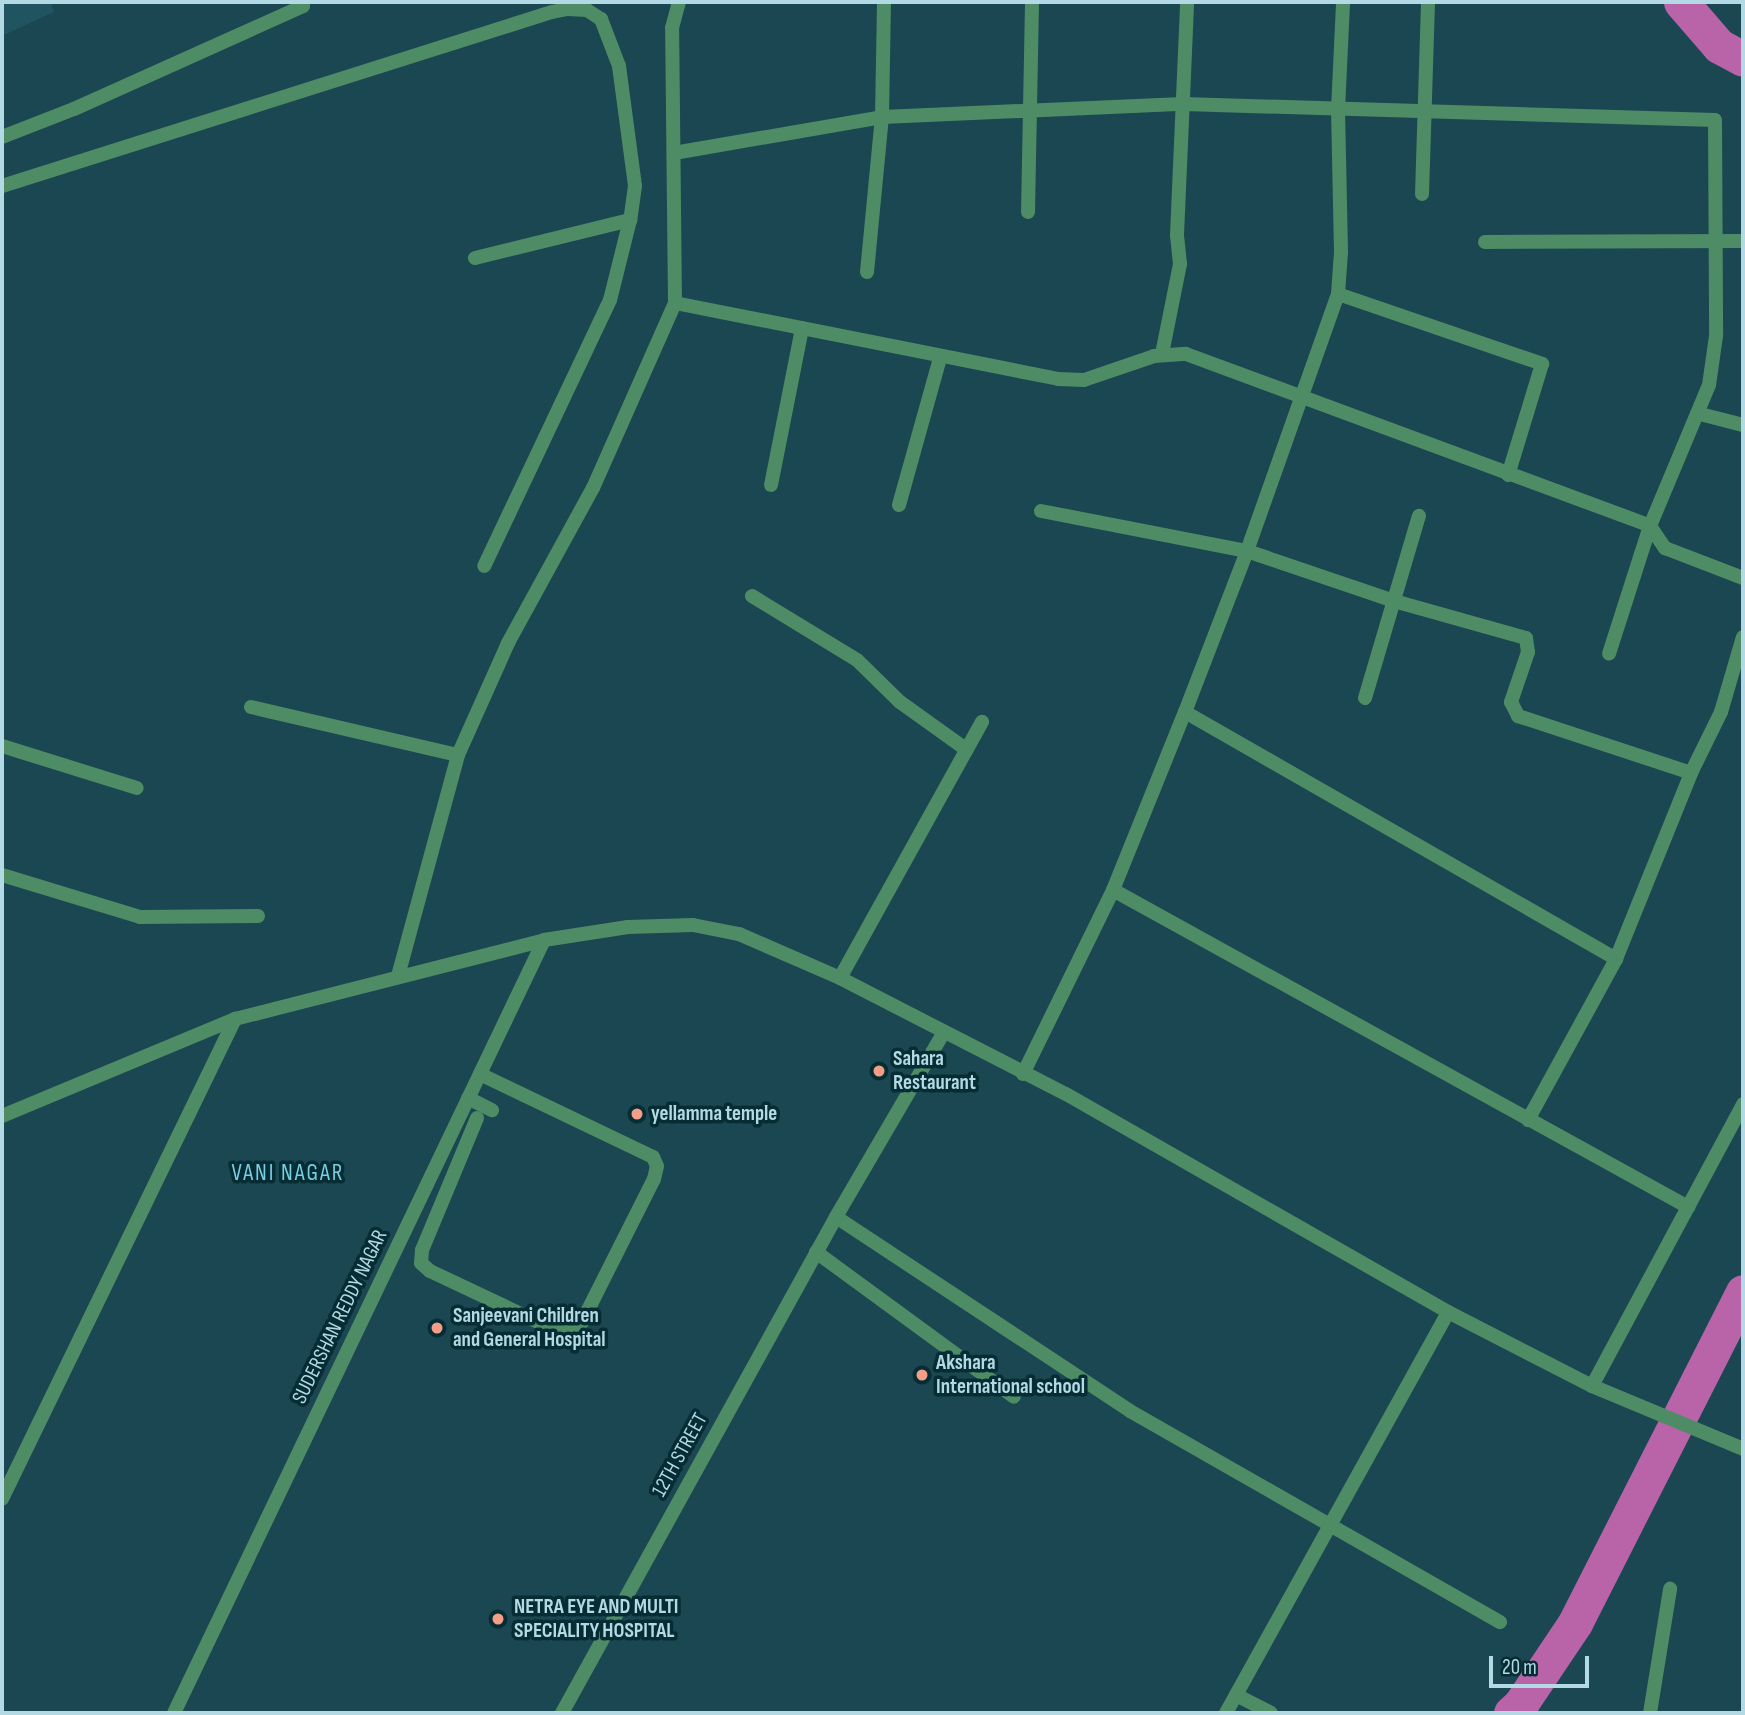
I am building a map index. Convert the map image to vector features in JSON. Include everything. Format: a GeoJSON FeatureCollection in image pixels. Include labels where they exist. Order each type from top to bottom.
{"type":"FeatureCollection","features":[{"type":"Feature","properties":{"kind":"street"},"geometry":{"type":"LineString","coordinates":[[2,137],[74,109],[303,6],[302,2]]}},
{"type":"Feature","properties":{"kind":"street"},"geometry":{"type":"LineString","coordinates":[[398,976],[458,755],[508,643],[593,488],[675,303],[672,28],[679,2]]}},
{"type":"Feature","properties":{"kind":"street"},"geometry":{"type":"LineString","coordinates":[[867,272],[882,117],[884,2]]}},
{"type":"Feature","properties":{"kind":"street"},"geometry":{"type":"LineString","coordinates":[[1028,212],[1032,2]]}},
{"type":"Feature","properties":{"kind":"street"},"geometry":{"type":"LineString","coordinates":[[1162,355],[1181,264],[1177,235],[1186,2]]}},
{"type":"Feature","properties":{"kind":"street"},"geometry":{"type":"LineString","coordinates":[[1023,1074],[1113,890],[1185,712],[1247,551],[1338,294],[1341,252],[1338,110],[1343,2]]}},
{"type":"Feature","properties":{"kind":"street"},"geometry":{"type":"LineString","coordinates":[[1422,194],[1427,2]]}},
{"type":"Feature","properties":{"kind":"street"},"geometry":{"type":"LineString","coordinates":[[2,186],[567,5],[587,10],[601,19],[619,66],[635,186],[631,220],[610,300],[484,566]]}},
{"type":"Feature","properties":{"kind":"street"},"geometry":{"type":"LineString","coordinates":[[674,153],[882,117],[1183,104],[1715,120],[1716,336],[1709,385],[1700,414],[1650,526],[1609,654]]}},
{"type":"Feature","properties":{"kind":"street"},"geometry":{"type":"LineString","coordinates":[[475,258],[631,220]]}},
{"type":"Feature","properties":{"kind":"street"},"geometry":{"type":"LineString","coordinates":[[1485,242],[1743,241]]}},
{"type":"Feature","properties":{"kind":"street"},"geometry":{"type":"LineString","coordinates":[[1338,294],[1542,364],[1508,475]]}},
{"type":"Feature","properties":{"kind":"street"},"geometry":{"type":"LineString","coordinates":[[675,303],[940,358],[1058,379],[1084,380],[1162,355],[1186,354],[1650,526],[1665,548],[1743,578]]}},
{"type":"Feature","properties":{"kind":"street"},"geometry":{"type":"LineString","coordinates":[[771,485],[802,328]]}},
{"type":"Feature","properties":{"kind":"street"},"geometry":{"type":"LineString","coordinates":[[899,505],[940,358]]}},
{"type":"Feature","properties":{"kind":"street"},"geometry":{"type":"LineString","coordinates":[[1700,414],[1743,425]]}},
{"type":"Feature","properties":{"kind":"street"},"geometry":{"type":"LineString","coordinates":[[1041,512],[1247,551],[1394,601],[1526,638],[1528,652],[1511,702],[1518,716],[1691,774]]}},
{"type":"Feature","properties":{"kind":"street"},"geometry":{"type":"LineString","coordinates":[[1365,698],[1419,516]]}},
{"type":"Feature","properties":{"kind":"street"},"geometry":{"type":"LineString","coordinates":[[752,596],[857,660],[900,702],[967,750]]}},
{"type":"Feature","properties":{"kind":"street"},"geometry":{"type":"LineString","coordinates":[[1528,1120],[1616,960],[1691,774],[1721,712],[1743,637]]}},
{"type":"Feature","properties":{"kind":"street"},"geometry":{"type":"LineString","coordinates":[[251,707],[458,755]]}},
{"type":"Feature","properties":{"kind":"street"},"geometry":{"type":"LineString","coordinates":[[1185,712],[1616,960]]}},
{"type":"Feature","properties":{"kind":"street"},"geometry":{"type":"LineString","coordinates":[[840,978],[982,722]]}},
{"type":"Feature","properties":{"kind":"street"},"geometry":{"type":"LineString","coordinates":[[2,746],[137,789]]}},
{"type":"Feature","properties":{"kind":"street"},"geometry":{"type":"LineString","coordinates":[[2,876],[140,917],[258,916]]}},
{"type":"Feature","properties":{"kind":"street"},"geometry":{"type":"LineString","coordinates":[[1113,890],[1688,1207]]}},
{"type":"Feature","properties":{"kind":"street"},"geometry":{"type":"LineString","coordinates":[[2,1116],[236,1019],[544,940],[628,927],[693,925],[739,934],[840,978],[1066,1094],[1448,1312],[1592,1385],[1743,1449]]}},
{"type":"Feature","properties":{"kind":"street","name":"SUDERSHAN REDDY NAGAR"},"geometry":{"type":"LineString","coordinates":[[174,1713],[544,940]]}},
{"type":"Feature","properties":{"kind":"street"},"geometry":{"type":"LineString","coordinates":[[2,1499],[236,1019]]}},
{"type":"Feature","properties":{"kind":"street","name":"12TH STREET"},"geometry":{"type":"LineString","coordinates":[[562,1713],[816,1252],[944,1032]]}},
{"type":"Feature","properties":{"kind":"street"},"geometry":{"type":"LineString","coordinates":[[477,1118],[422,1250],[421,1263],[430,1271],[559,1332],[571,1332],[582,1322],[654,1179],[657,1166],[653,1157],[480,1074]]}},
{"type":"Feature","properties":{"kind":"street"},"geometry":{"type":"LineString","coordinates":[[468,1098],[492,1110]]}},
{"type":"Feature","properties":{"kind":"street"},"geometry":{"type":"LineString","coordinates":[[1592,1385],[1743,1104]]}},
{"type":"Feature","properties":{"kind":"street"},"geometry":{"type":"LineString","coordinates":[[836,1217],[1130,1411],[1500,1622]]}},
{"type":"Feature","properties":{"kind":"street"},"geometry":{"type":"LineString","coordinates":[[816,1252],[1014,1397]]}},
{"type":"Feature","properties":{"kind":"street"},"geometry":{"type":"LineString","coordinates":[[1226,1713],[1328,1524],[1448,1312]]}},
{"type":"Feature","properties":{"kind":"street"},"geometry":{"type":"LineString","coordinates":[[1650,1713],[1670,1589]]}},
{"type":"Feature","properties":{"kind":"street"},"geometry":{"type":"LineString","coordinates":[[1236,1695],[1271,1713]]}},
{"type":"Feature","properties":{"kind":"shaded area"},"geometry":{"type":"Polygon","coordinates":[[[2,2],[51,2],[54,12],[2,36],[2,2]]]}},
{"type":"Feature","properties":{"kind":"waterway"},"geometry":{"type":"LineString","coordinates":[[1681,2],[1719,46],[1743,59]]}},
{"type":"Feature","properties":{"kind":"waterway"},"geometry":{"type":"LineString","coordinates":[[1511,1713],[1520,1705],[1575,1623],[1743,1292]]}},
{"type":"Feature","properties":{"kind":"place","name":"Sahara Restaurant"},"geometry":{"type":"Point","coordinates":[879,1071]}},
{"type":"Feature","properties":{"kind":"place","name":"yellamma temple"},"geometry":{"type":"Point","coordinates":[637,1114]}},
{"type":"Feature","properties":{"kind":"place","name":"Sanjeevani Children and General Hospital"},"geometry":{"type":"Point","coordinates":[437,1328]}},
{"type":"Feature","properties":{"kind":"place","name":"Akshara International school"},"geometry":{"type":"Point","coordinates":[922,1375]}},
{"type":"Feature","properties":{"kind":"place","name":"NETRA EYE AND MULTI SPECIALITY HOSPITAL"},"geometry":{"type":"Point","coordinates":[498,1619]}},
{"type":"Feature","properties":{"kind":"district","name":"VANI NAGAR"},"geometry":{"type":"Point","coordinates":[288,1173]}}]}
